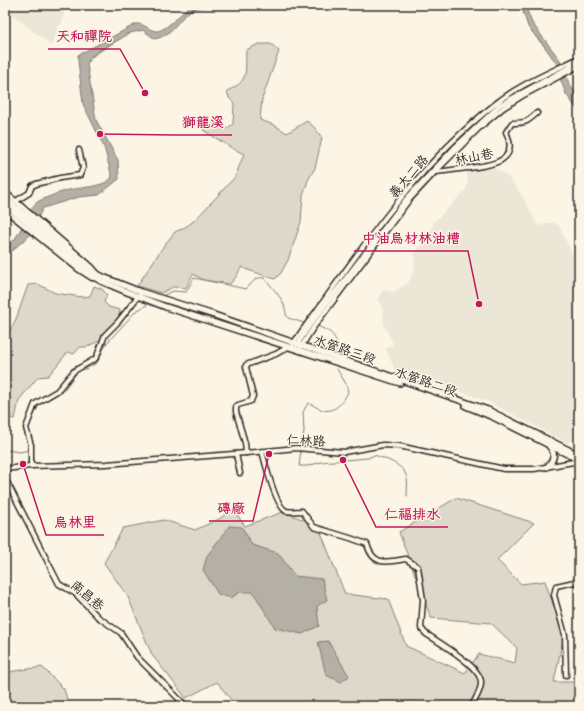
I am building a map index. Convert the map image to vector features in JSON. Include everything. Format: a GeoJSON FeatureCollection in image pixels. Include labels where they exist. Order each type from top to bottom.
{"type":"FeatureCollection","features":[{"type":"Feature","properties":{"kind":"main road"},"geometry":{"type":"LineString","coordinates":[[5,198],[18,212]]}},
{"type":"Feature","properties":{"kind":"main road"},"geometry":{"type":"LineString","coordinates":[[5,204],[18,212],[43,232]]}},
{"type":"Feature","properties":{"kind":"main road","name":"水管路三段"},"geometry":{"type":"LineString","coordinates":[[43,232],[99,275],[141,292],[295,347]]}},
{"type":"Feature","properties":{"kind":"main road","name":"水管路三段"},"geometry":{"type":"LineString","coordinates":[[43,232],[87,272],[102,281],[138,297],[488,410],[579,455]]}},
{"type":"Feature","properties":{"kind":"main road","name":"水管路二段"},"geometry":{"type":"LineString","coordinates":[[295,347],[470,408],[510,425],[546,444]]}},
{"type":"Feature","properties":{"kind":"main road"},"geometry":{"type":"LineString","coordinates":[[546,444],[579,460]]}},
{"type":"Feature","properties":{"kind":"main road"},"geometry":{"type":"LineString","coordinates":[[546,444],[553,452],[552,462],[547,466]]}},
{"type":"Feature","properties":{"kind":"street","name":"義大二路"},"geometry":{"type":"LineString","coordinates":[[295,347],[346,269],[410,186],[427,168],[463,132],[495,104],[577,64],[579,58]]}},
{"type":"Feature","properties":{"kind":"street","name":"義大二路"},"geometry":{"type":"LineString","coordinates":[[295,347],[313,328],[433,171],[471,131],[500,105],[523,91]]}},
{"type":"Feature","properties":{"kind":"street","name":"林山巷"},"geometry":{"type":"LineString","coordinates":[[427,168],[433,171],[492,165],[502,160],[510,149],[511,142],[506,132],[512,123],[523,123],[538,113]]}},
{"type":"Feature","properties":{"kind":"street"},"geometry":{"type":"LineString","coordinates":[[16,201],[29,193],[32,186],[36,184],[60,178],[80,176],[83,168],[79,150]]}},
{"type":"Feature","properties":{"kind":"street"},"geometry":{"type":"LineString","coordinates":[[5,192],[16,201],[18,212]]}},
{"type":"Feature","properties":{"kind":"street"},"geometry":{"type":"LineString","coordinates":[[5,210],[18,212],[43,232]]}},
{"type":"Feature","properties":{"kind":"street"},"geometry":{"type":"LineString","coordinates":[[31,466],[31,445],[26,428],[35,404],[57,391],[74,371],[95,359],[104,335],[118,322],[141,292]]}},
{"type":"Feature","properties":{"kind":"street"},"geometry":{"type":"LineString","coordinates":[[246,453],[245,443],[236,412],[236,407],[238,405],[251,401],[253,396],[246,365],[295,347]]}},
{"type":"Feature","properties":{"kind":"street","name":"仁林路"},"geometry":{"type":"LineString","coordinates":[[5,469],[31,466],[106,464],[296,448],[344,452],[384,445],[399,446],[504,469],[534,469],[579,460]]}},
{"type":"Feature","properties":{"kind":"street"},"geometry":{"type":"LineString","coordinates":[[262,451],[268,475],[276,496],[283,508],[288,512],[302,511],[314,527],[367,544],[369,552],[372,556],[383,563],[406,559],[418,567],[423,600],[421,628],[425,633],[469,664],[478,674],[481,682],[480,688],[472,706]]}},
{"type":"Feature","properties":{"kind":"street"},"geometry":{"type":"LineString","coordinates":[[236,454],[240,473]]}},
{"type":"Feature","properties":{"kind":"street","name":"南昌巷"},"geometry":{"type":"LineString","coordinates":[[5,478],[58,584],[76,594],[98,617],[121,633],[137,657],[186,706]]}},
{"type":"Feature","properties":{"kind":"street"},"geometry":{"type":"LineString","coordinates":[[566,675],[564,635],[554,595],[556,586],[579,581]]}},
{"type":"Feature","properties":{"kind":"shaded area"},"geometry":{"type":"Polygon","coordinates":[[[5,5],[63,5],[64,13],[62,22],[58,27],[52,46],[5,9],[5,5]]]}},
{"type":"Feature","properties":{"kind":"shaded area"},"geometry":{"type":"Polygon","coordinates":[[[191,5],[215,5],[193,9],[186,14],[170,31],[161,37],[155,39],[143,30],[126,34],[122,38],[95,53],[90,58],[87,64],[96,120],[118,160],[119,179],[99,195],[79,197],[43,208],[28,237],[5,256],[5,248],[11,244],[31,210],[39,201],[65,191],[97,185],[108,181],[112,177],[104,147],[83,104],[78,55],[136,24],[156,31],[160,30],[169,25],[191,5]]]}},
{"type":"Feature","properties":{"kind":"shaded area"},"geometry":{"type":"Polygon","coordinates":[[[521,5],[525,5],[532,23],[563,64],[569,84],[579,98],[579,112],[566,94],[557,64],[528,27],[521,5]]]}},
{"type":"Feature","properties":{"kind":"shaded area"},"geometry":{"type":"Polygon","coordinates":[[[259,44],[271,44],[279,51],[262,99],[260,120],[274,125],[287,133],[307,121],[315,128],[322,138],[315,168],[308,180],[303,196],[301,222],[288,260],[281,273],[275,279],[245,269],[242,266],[230,284],[204,280],[193,274],[186,288],[173,287],[161,293],[137,286],[165,244],[175,232],[195,220],[235,177],[244,154],[203,130],[211,124],[226,129],[233,124],[234,103],[229,98],[227,91],[240,83],[245,75],[246,50],[259,44]]]}},
{"type":"Feature","properties":{"kind":"shaded area"},"geometry":{"type":"Polygon","coordinates":[[[487,167],[497,169],[508,177],[522,195],[538,226],[554,223],[559,226],[572,254],[579,252],[579,436],[567,443],[489,402],[444,386],[396,372],[386,349],[393,344],[384,325],[383,309],[377,299],[383,290],[393,292],[408,283],[415,269],[414,255],[423,242],[431,238],[430,232],[434,222],[466,190],[468,178],[466,171],[487,167]]]}},
{"type":"Feature","properties":{"kind":"shaded area"},"geometry":{"type":"Polygon","coordinates":[[[38,284],[55,293],[82,297],[90,296],[94,286],[102,289],[107,295],[104,302],[109,307],[120,310],[117,320],[103,333],[101,340],[86,347],[80,347],[74,354],[68,352],[48,376],[38,377],[19,400],[15,419],[5,417],[5,340],[16,319],[28,285],[38,284]]]}},
{"type":"Feature","properties":{"kind":"shaded area"},"geometry":{"type":"Polygon","coordinates":[[[456,498],[534,523],[497,560],[521,584],[545,581],[564,635],[554,682],[579,682],[579,706],[236,706],[217,682],[186,698],[152,655],[128,597],[104,563],[123,528],[164,520],[195,530],[219,519],[233,509],[245,526],[283,512],[318,525],[345,594],[388,599],[406,646],[465,673],[479,654],[515,663],[517,648],[491,623],[431,618],[399,532],[456,498]]]}},
{"type":"Feature","properties":{"kind":"shaded area"},"geometry":{"type":"Polygon","coordinates":[[[229,526],[242,527],[252,545],[278,553],[295,576],[322,579],[327,600],[317,606],[319,626],[302,634],[275,628],[253,592],[240,592],[231,598],[218,594],[203,570],[207,556],[229,526]]]}},
{"type":"Feature","properties":{"kind":"shaded area"},"geometry":{"type":"Polygon","coordinates":[[[328,641],[349,676],[341,682],[326,675],[318,642],[328,641]]]}},
{"type":"Feature","properties":{"kind":"shaded area"},"geometry":{"type":"Polygon","coordinates":[[[42,667],[64,689],[69,706],[5,706],[5,686],[8,672],[42,667]]]}},
{"type":"Feature","properties":{"kind":"waterway"},"geometry":{"type":"LineString","coordinates":[[124,37],[130,33]]}},
{"type":"Feature","properties":{"kind":"waterway"},"geometry":{"type":"LineString","coordinates":[[535,36],[545,47]]}},
{"type":"Feature","properties":{"kind":"waterway"},"geometry":{"type":"LineString","coordinates":[[90,58],[114,42]]}},
{"type":"Feature","properties":{"kind":"waterway"},"geometry":{"type":"LineString","coordinates":[[5,256],[16,248]]}},
{"type":"Feature","properties":{"kind":"waterway"},"geometry":{"type":"LineString","coordinates":[[164,295],[173,291],[186,292],[194,278],[246,289],[256,279],[264,278],[280,298],[288,318],[304,323]]}},
{"type":"Feature","properties":{"kind":"waterway"},"geometry":{"type":"LineString","coordinates":[[31,421],[39,405],[63,391],[80,370],[97,363],[106,344],[136,311],[147,305]]}},
{"type":"Feature","properties":{"kind":"waterway"},"geometry":{"type":"LineString","coordinates":[[317,326],[332,334],[336,341],[337,351]]}},
{"type":"Feature","properties":{"kind":"waterway"},"geometry":{"type":"LineString","coordinates":[[301,447],[304,431],[303,412],[308,403],[320,409],[334,409],[344,400],[348,392],[346,384],[337,369]]}},
{"type":"Feature","properties":{"kind":"waterway"},"geometry":{"type":"LineString","coordinates":[[31,439],[34,445],[33,447]]}},
{"type":"Feature","properties":{"kind":"waterway"},"geometry":{"type":"LineString","coordinates":[[5,450],[20,452],[29,450]]}},
{"type":"Feature","properties":{"kind":"waterway"},"geometry":{"type":"LineString","coordinates":[[301,450],[299,466],[308,466],[321,462],[368,458],[374,455],[389,460],[403,469],[407,481],[407,496]]}},
{"type":"Feature","properties":{"kind":"place","name":"天和禪院"},"geometry":{"type":"Point","coordinates":[145,93]}},
{"type":"Feature","properties":{"kind":"place","name":"獅龍溪"},"geometry":{"type":"Point","coordinates":[100,134]}},
{"type":"Feature","properties":{"kind":"place","name":"中油烏材林油槽"},"geometry":{"type":"Point","coordinates":[479,304]}},
{"type":"Feature","properties":{"kind":"place","name":"磚廠"},"geometry":{"type":"Point","coordinates":[269,454]}},
{"type":"Feature","properties":{"kind":"place","name":"仁福排水"},"geometry":{"type":"Point","coordinates":[343,460]}},
{"type":"Feature","properties":{"kind":"place","name":"烏林里"},"geometry":{"type":"Point","coordinates":[23,464]}}]}
